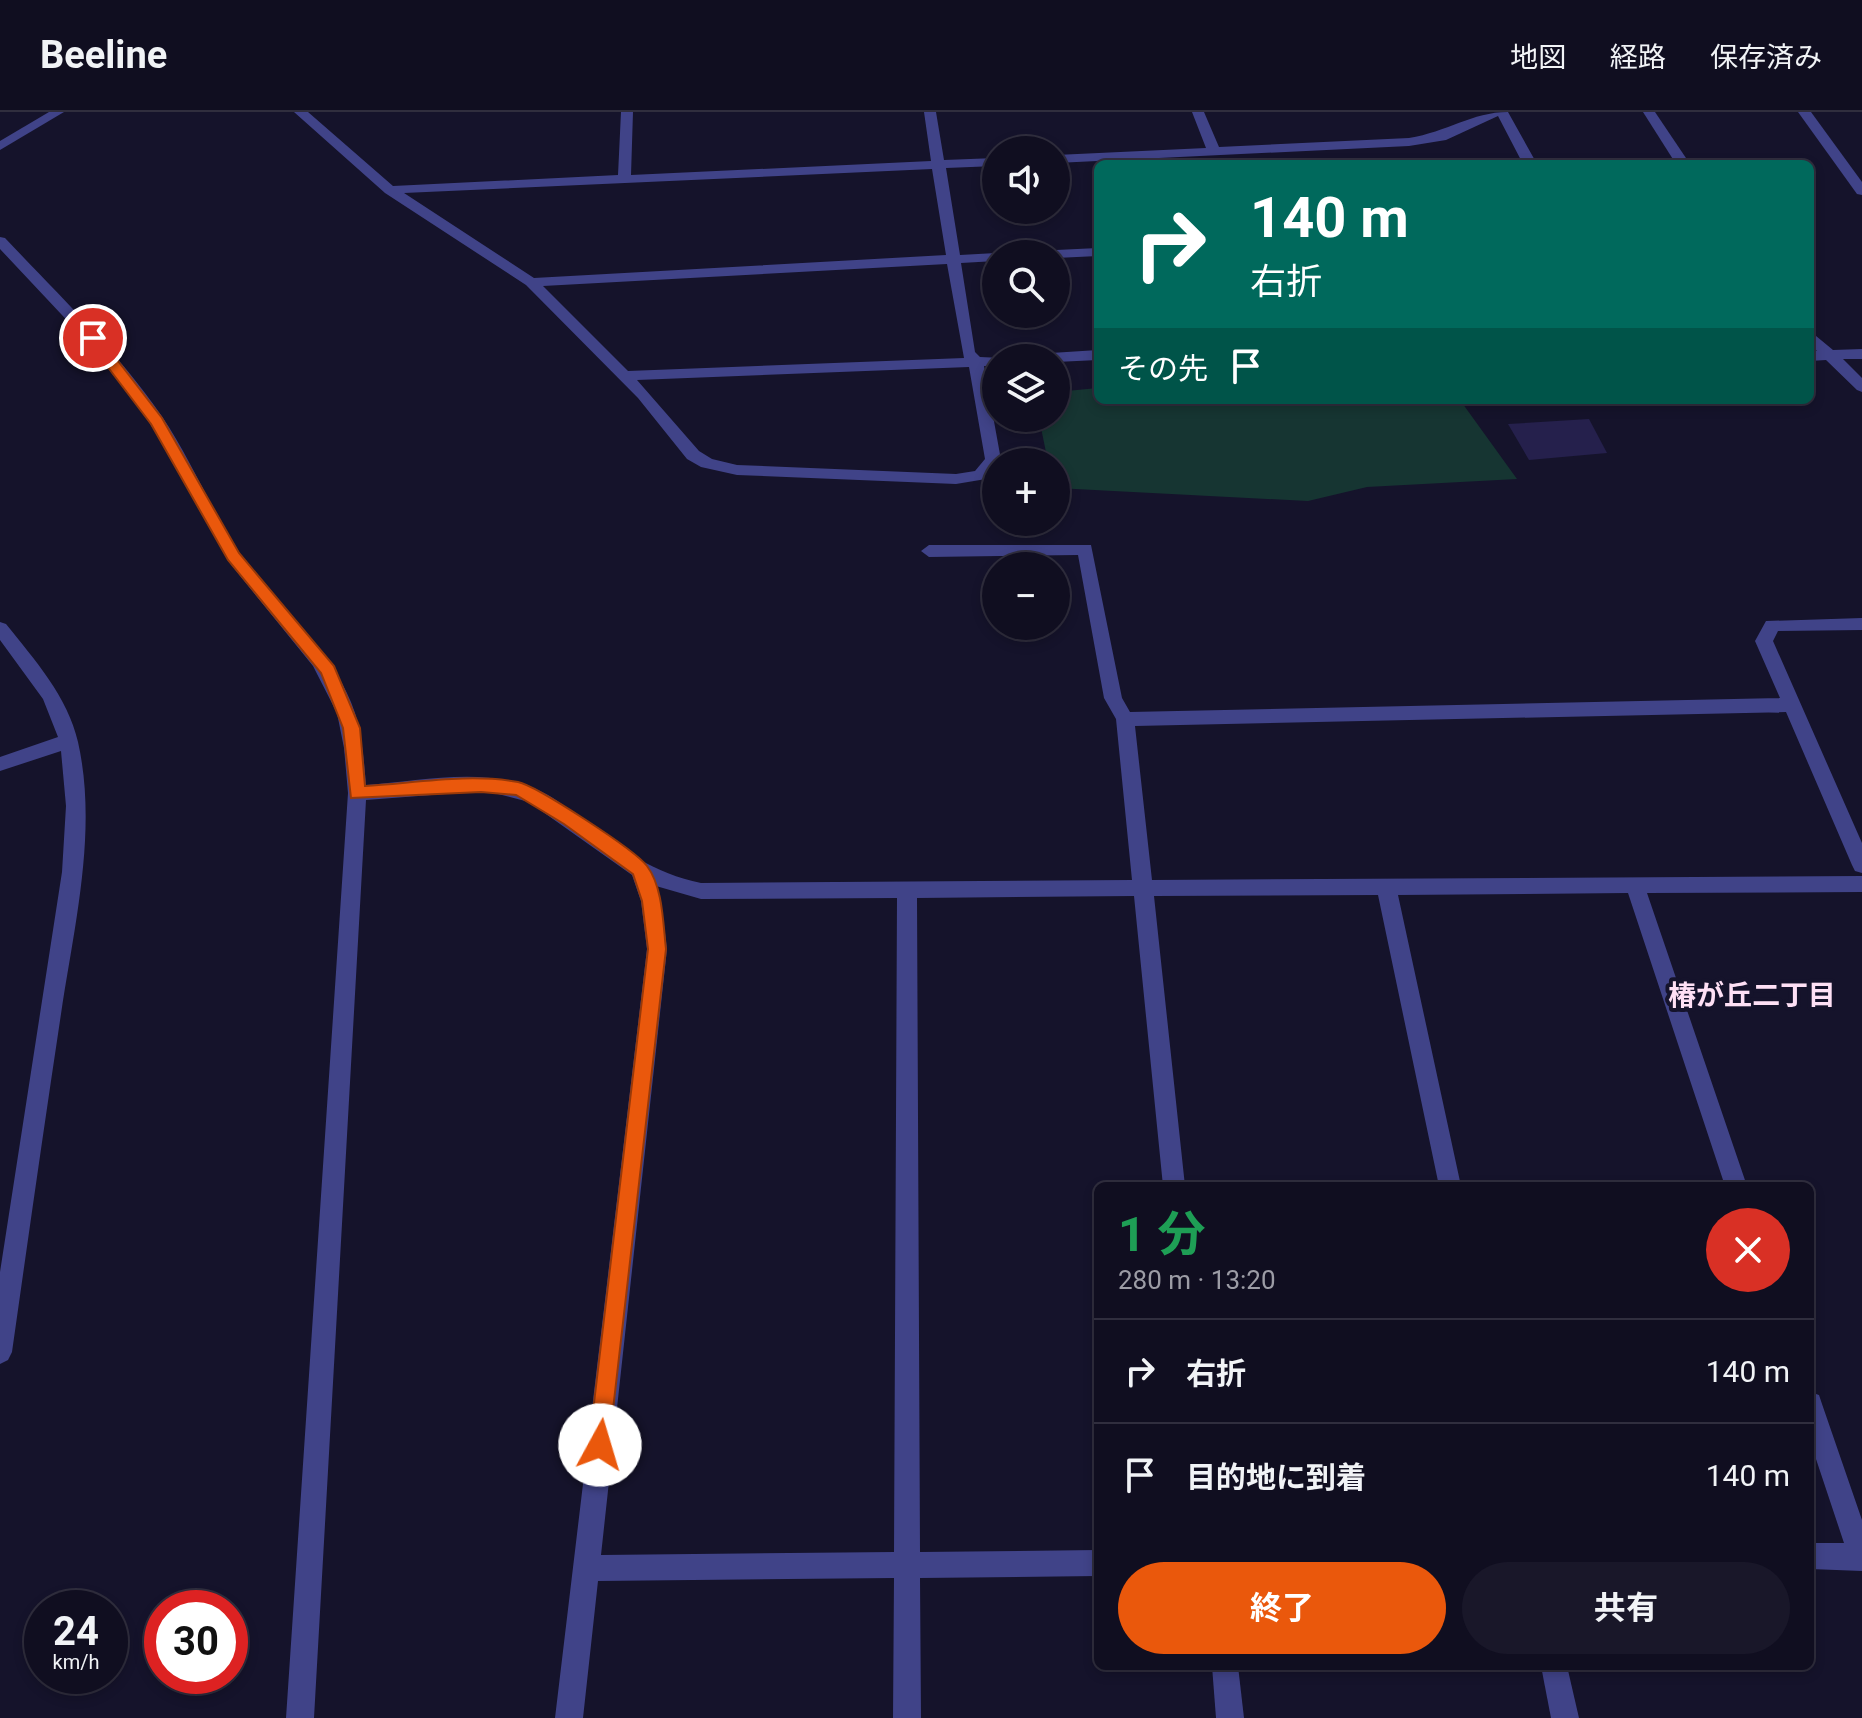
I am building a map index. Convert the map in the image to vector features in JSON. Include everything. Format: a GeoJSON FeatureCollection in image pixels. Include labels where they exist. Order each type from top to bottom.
{"type":"FeatureCollection","features":[{"type":"Feature","properties":{"kind":"street"},"geometry":{"type":"LineString","coordinates":[[0,146],[58,112]]}},
{"type":"Feature","properties":{"kind":"street"},"geometry":{"type":"LineString","coordinates":[[300,112],[390,190],[531,282],[625,376],[693,455],[707,463],[737,470],[956,479],[980,475],[993,460],[976,362],[968,353],[956,259],[930,112]]}},
{"type":"Feature","properties":{"kind":"street"},"geometry":{"type":"LineString","coordinates":[[624,180],[627,112]]}},
{"type":"Feature","properties":{"kind":"street"},"geometry":{"type":"LineString","coordinates":[[1198,112],[1214,152]]}},
{"type":"Feature","properties":{"kind":"street"},"geometry":{"type":"LineString","coordinates":[[1070,158],[1427,140],[1496,112]]}},
{"type":"Feature","properties":{"kind":"street"},"geometry":{"type":"LineString","coordinates":[[1502,112],[1528,160]]}},
{"type":"Feature","properties":{"kind":"street"},"geometry":{"type":"LineString","coordinates":[[1649,112],[1680,160]]}},
{"type":"Feature","properties":{"kind":"street"},"geometry":{"type":"LineString","coordinates":[[1804,112],[1862,191]]}},
{"type":"Feature","properties":{"kind":"street"},"geometry":{"type":"LineString","coordinates":[[1364,145],[1371,160]]}},
{"type":"Feature","properties":{"kind":"street"},"geometry":{"type":"LineString","coordinates":[[390,190],[982,163]]}},
{"type":"Feature","properties":{"kind":"street"},"geometry":{"type":"LineString","coordinates":[[0,241],[106,353],[157,422],[233,556],[328,670],[351,728],[357,793],[300,1718]]}},
{"type":"Feature","properties":{"kind":"street"},"geometry":{"type":"LineString","coordinates":[[1070,253],[1094,252]]}},
{"type":"Feature","properties":{"kind":"street"},"geometry":{"type":"LineString","coordinates":[[531,282],[982,258]]}},
{"type":"Feature","properties":{"kind":"street"},"geometry":{"type":"LineString","coordinates":[[1814,340],[1862,387]]}},
{"type":"Feature","properties":{"kind":"street"},"geometry":{"type":"LineString","coordinates":[[1814,356],[1862,354]]}},
{"type":"Feature","properties":{"kind":"street"},"geometry":{"type":"LineString","coordinates":[[1070,357],[1094,355]]}},
{"type":"Feature","properties":{"kind":"street"},"geometry":{"type":"LineString","coordinates":[[625,376],[982,362]]}},
{"type":"Feature","properties":{"kind":"street"},"geometry":{"type":"LineString","coordinates":[[929,551],[1085,549],[1113,698],[1125,719],[1174,1182]]}},
{"type":"Feature","properties":{"kind":"street"},"geometry":{"type":"LineString","coordinates":[[1862,624],[1772,625],[1764,641],[1862,865]]}},
{"type":"Feature","properties":{"kind":"street"},"geometry":{"type":"LineString","coordinates":[[0,628],[49,695],[68,741],[72,775],[72,856],[0,1352]]}},
{"type":"Feature","properties":{"kind":"street"},"geometry":{"type":"LineString","coordinates":[[1125,719],[1792,705]]}},
{"type":"Feature","properties":{"kind":"street"},"geometry":{"type":"LineString","coordinates":[[0,764],[68,741]]}},
{"type":"Feature","properties":{"kind":"street"},"geometry":{"type":"LineString","coordinates":[[357,793],[481,785],[519,789],[559,812],[640,870],[676,888],[701,891],[1862,884]]}},
{"type":"Feature","properties":{"kind":"street"},"geometry":{"type":"LineString","coordinates":[[569,1718],[657,949],[653,914],[640,870]]}},
{"type":"Feature","properties":{"kind":"street"},"geometry":{"type":"LineString","coordinates":[[1635,886],[1735,1182]]}},
{"type":"Feature","properties":{"kind":"street"},"geometry":{"type":"LineString","coordinates":[[1386,887],[1449,1182]]}},
{"type":"Feature","properties":{"kind":"street"},"geometry":{"type":"LineString","coordinates":[[907,890],[907,1718]]}},
{"type":"Feature","properties":{"kind":"street"},"geometry":{"type":"LineString","coordinates":[[1814,1416],[1862,1557],[1814,1556]]}},
{"type":"Feature","properties":{"kind":"street"},"geometry":{"type":"LineString","coordinates":[[586,1568],[1094,1563]]}},
{"type":"Feature","properties":{"kind":"street"},"geometry":{"type":"LineString","coordinates":[[1225,1670],[1230,1718]]}},
{"type":"Feature","properties":{"kind":"street"},"geometry":{"type":"LineString","coordinates":[[1555,1670],[1565,1718]]}},
{"type":"Feature","properties":{"kind":"green space"},"geometry":{"type":"Polygon","coordinates":[[[1094,388],[1094,404],[1463,404],[1517,479],[1367,487],[1308,501],[1070,489],[1070,448],[1045,448],[1042,432],[1070,432],[1070,391],[1094,388]]]}},
{"type":"Feature","properties":{"kind":"building"},"geometry":{"type":"Polygon","coordinates":[[[1589,419],[1607,453],[1529,460],[1508,424],[1589,419]]]}},
{"type":"Feature","properties":{"kind":"district","name":"椿が丘二丁目"},"geometry":{"type":"Point","coordinates":[1752,995]}},
{"type":"Feature","properties":{"kind":"route"},"geometry":{"type":"LineString","coordinates":[[93,338],[157,422],[233,556],[328,670],[347,710],[356,761],[357,793],[481,785],[519,789],[570,819],[640,870],[651,901],[657,949],[600,1445]]}}]}
